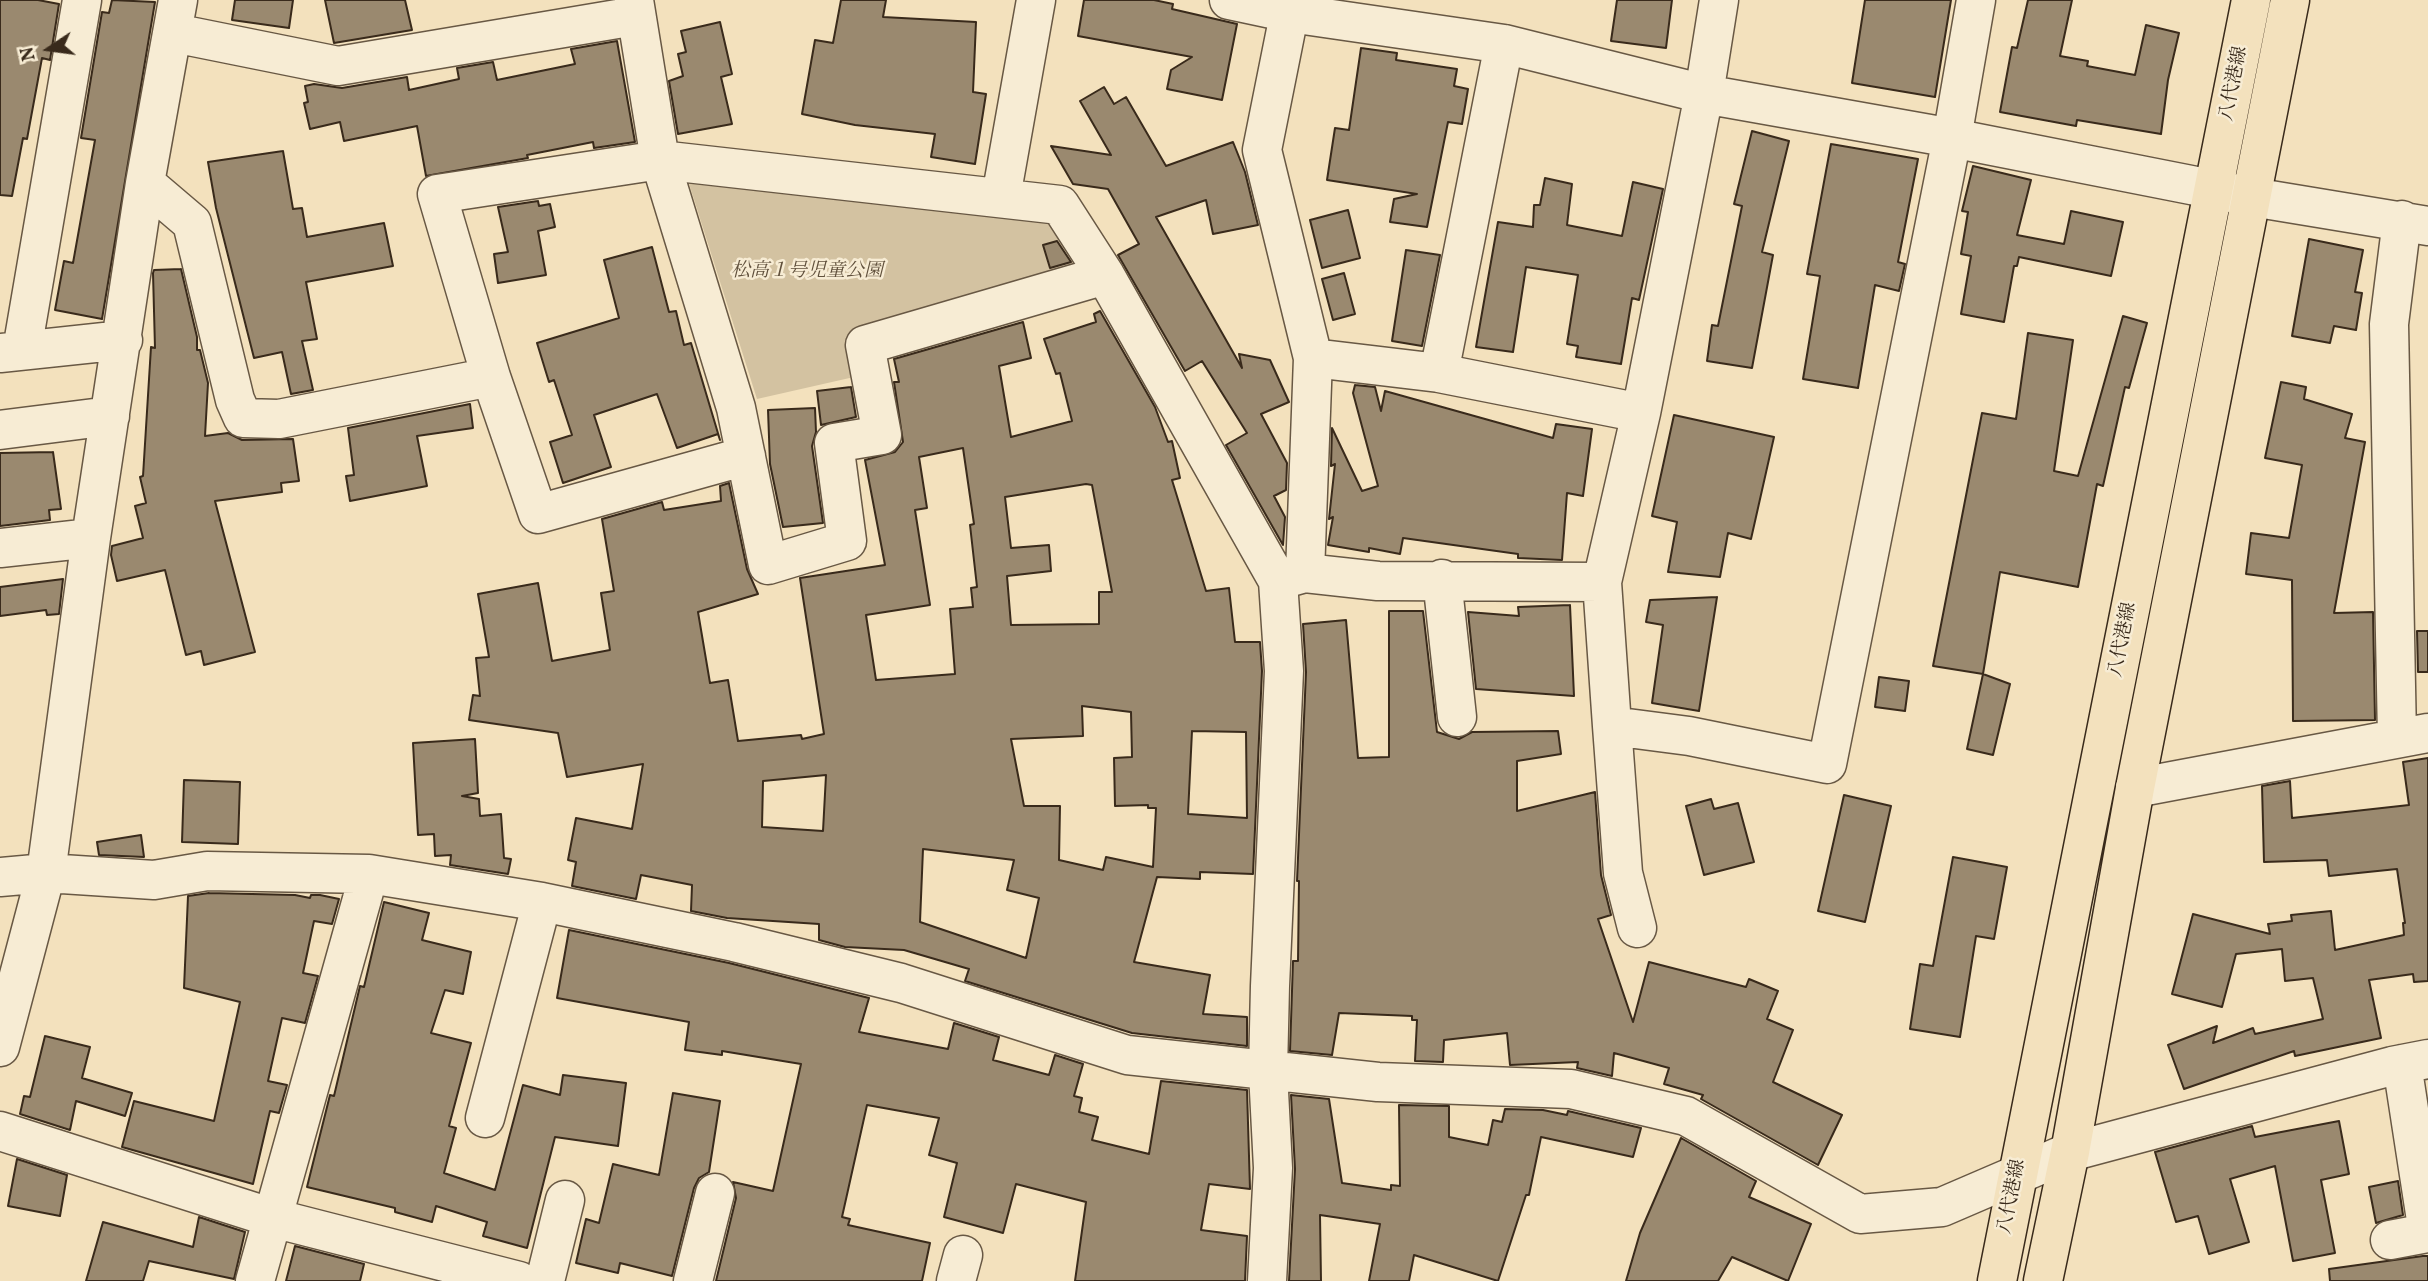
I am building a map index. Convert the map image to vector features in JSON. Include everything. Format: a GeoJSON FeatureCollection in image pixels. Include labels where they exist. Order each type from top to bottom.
{"type":"FeatureCollection","features":[{"type":"Feature","properties":{"kind":"main road","name":"八代港線"},"geometry":{"type":"LineString","coordinates":[[1997,1281],[2251,0]]}},
{"type":"Feature","properties":{"kind":"main road","name":"八代港線"},"geometry":{"type":"LineString","coordinates":[[2042,1281],[2070,1152],[2135,788],[2290,0]]}},
{"type":"Feature","properties":{"kind":"street"},"geometry":{"type":"LineString","coordinates":[[82,0],[11,351],[123,340]]}},
{"type":"Feature","properties":{"kind":"street"},"geometry":{"type":"LineString","coordinates":[[1001,197],[1036,0]]}},
{"type":"Feature","properties":{"kind":"street"},"geometry":{"type":"LineString","coordinates":[[1229,0],[1291,7],[1504,44],[1704,94],[1952,138],[2252,197],[2415,223],[2389,324],[2412,735],[2135,788]]}},
{"type":"Feature","properties":{"kind":"street"},"geometry":{"type":"LineString","coordinates":[[1637,928],[1623,873],[1601,582],[1641,413],[1704,94],[1719,0]]}},
{"type":"Feature","properties":{"kind":"street"},"geometry":{"type":"LineString","coordinates":[[1612,726],[1689,736],[1827,764],[1952,138],[1976,0]]}},
{"type":"Feature","properties":{"kind":"street"},"geometry":{"type":"LineString","coordinates":[[1267,1281],[1273,1168],[1268,1072],[1284,671],[1313,358],[1262,150],[1291,7]]}},
{"type":"Feature","properties":{"kind":"street"},"geometry":{"type":"LineString","coordinates":[[0,1047],[46,873],[91,538],[145,183],[176,16],[338,66],[635,8],[660,160],[736,408],[768,565],[846,541],[834,443],[882,435],[865,345],[1105,275]]}},
{"type":"Feature","properties":{"kind":"street"},"geometry":{"type":"LineString","coordinates":[[1439,373],[1504,44]]}},
{"type":"Feature","properties":{"kind":"street"},"geometry":{"type":"LineString","coordinates":[[746,456],[538,514],[491,377],[437,194],[660,160],[1060,205],[1292,577]]}},
{"type":"Feature","properties":{"kind":"street"},"geometry":{"type":"LineString","coordinates":[[145,183],[191,223],[234,400],[243,418],[279,419],[491,377]]}},
{"type":"Feature","properties":{"kind":"street"},"geometry":{"type":"LineString","coordinates":[[1313,358],[1439,373],[1641,413]]}},
{"type":"Feature","properties":{"kind":"street"},"geometry":{"type":"LineString","coordinates":[[0,430],[110,416]]}},
{"type":"Feature","properties":{"kind":"street"},"geometry":{"type":"LineString","coordinates":[[0,548],[91,538]]}},
{"type":"Feature","properties":{"kind":"street"},"geometry":{"type":"LineString","coordinates":[[1292,577],[1378,581],[1442,579],[1601,582]]}},
{"type":"Feature","properties":{"kind":"street"},"geometry":{"type":"LineString","coordinates":[[1442,579],[1457,717]]}},
{"type":"Feature","properties":{"kind":"street"},"geometry":{"type":"LineString","coordinates":[[0,877],[46,873],[154,880],[207,871],[369,874],[542,902],[734,942],[901,983],[1127,1055],[1378,1082],[1572,1089],[1686,1116],[1860,1214],[1942,1207],[2070,1152],[2415,1061],[2428,1233],[2390,1240]]}},
{"type":"Feature","properties":{"kind":"street"},"geometry":{"type":"LineString","coordinates":[[255,1281],[369,874]]}},
{"type":"Feature","properties":{"kind":"street"},"geometry":{"type":"LineString","coordinates":[[485,1118],[542,902]]}},
{"type":"Feature","properties":{"kind":"street"},"geometry":{"type":"LineString","coordinates":[[0,1131],[273,1218],[519,1281]]}},
{"type":"Feature","properties":{"kind":"street"},"geometry":{"type":"LineString","coordinates":[[693,1281],[715,1193]]}},
{"type":"Feature","properties":{"kind":"street"},"geometry":{"type":"LineString","coordinates":[[545,1281],[565,1200]]}},
{"type":"Feature","properties":{"kind":"green space","name":"松高１号児童公園"},"geometry":{"type":"Polygon","coordinates":[[[686,174],[1052,217],[1088,273],[852,344],[854,377],[757,399],[686,174]]]}},
{"type":"Feature","properties":{"kind":"building"},"geometry":{"type":"Polygon","coordinates":[[[0,0],[38,0],[59,4],[50,60],[42,58],[27,139],[23,138],[12,196],[0,195],[0,0]]]}},
{"type":"Feature","properties":{"kind":"building"},"geometry":{"type":"Polygon","coordinates":[[[112,0],[155,2],[102,319],[55,310],[64,261],[73,263],[95,140],[81,138],[102,12],[109,13],[112,0]]]}},
{"type":"Feature","properties":{"kind":"building"},"geometry":{"type":"Polygon","coordinates":[[[235,0],[293,0],[289,28],[232,20],[235,0]]]}},
{"type":"Feature","properties":{"kind":"building"},"geometry":{"type":"Polygon","coordinates":[[[325,0],[405,0],[412,30],[334,43],[325,0]]]}},
{"type":"Feature","properties":{"kind":"building"},"geometry":{"type":"Polygon","coordinates":[[[841,0],[886,0],[883,17],[976,22],[973,92],[986,94],[975,164],[931,157],[935,134],[855,125],[802,114],[815,40],[833,43],[841,0]]]}},
{"type":"Feature","properties":{"kind":"building"},"geometry":{"type":"Polygon","coordinates":[[[1084,0],[1154,0],[1173,4],[1172,9],[1237,24],[1222,100],[1167,89],[1171,70],[1192,57],[1078,36],[1084,0]]]}},
{"type":"Feature","properties":{"kind":"building"},"geometry":{"type":"Polygon","coordinates":[[[1617,0],[1672,0],[1666,48],[1611,41],[1617,0]]]}},
{"type":"Feature","properties":{"kind":"building"},"geometry":{"type":"Polygon","coordinates":[[[1865,0],[1951,0],[1935,97],[1852,83],[1865,0]]]}},
{"type":"Feature","properties":{"kind":"building"},"geometry":{"type":"Polygon","coordinates":[[[2028,0],[2072,0],[2060,56],[2088,61],[2087,66],[2135,75],[2146,25],[2179,33],[2168,80],[2161,134],[2077,120],[2076,126],[2000,112],[2012,47],[2017,48],[2028,0]]]}},
{"type":"Feature","properties":{"kind":"building"},"geometry":{"type":"Polygon","coordinates":[[[720,22],[732,74],[721,77],[732,124],[678,134],[669,81],[683,76],[678,54],[686,52],[681,31],[720,22]]]}},
{"type":"Feature","properties":{"kind":"building"},"geometry":{"type":"Polygon","coordinates":[[[617,41],[635,142],[594,148],[593,142],[527,155],[528,158],[426,176],[417,126],[344,141],[340,122],[310,129],[304,103],[308,102],[305,86],[314,84],[342,88],[407,77],[409,90],[459,79],[457,68],[493,62],[497,80],[575,64],[571,49],[617,41]]]}},
{"type":"Feature","properties":{"kind":"building"},"geometry":{"type":"Polygon","coordinates":[[[1361,48],[1397,53],[1396,60],[1457,69],[1454,86],[1468,89],[1462,124],[1448,122],[1427,227],[1390,222],[1394,199],[1417,194],[1327,180],[1335,128],[1349,130],[1361,48]]]}},
{"type":"Feature","properties":{"kind":"building"},"geometry":{"type":"Polygon","coordinates":[[[1104,87],[1114,104],[1126,97],[1166,166],[1233,142],[1245,172],[1258,225],[1213,234],[1206,200],[1156,217],[1242,368],[1239,354],[1270,360],[1289,402],[1261,414],[1287,463],[1286,490],[1274,496],[1285,517],[1283,545],[1226,445],[1247,433],[1202,361],[1185,371],[1118,255],[1139,244],[1108,189],[1073,184],[1051,146],[1111,155],[1080,101],[1104,87]]]}},
{"type":"Feature","properties":{"kind":"building"},"geometry":{"type":"Polygon","coordinates":[[[1752,131],[1789,141],[1762,252],[1773,255],[1752,368],[1707,361],[1712,325],[1718,326],[1742,206],[1734,204],[1752,131]]]}},
{"type":"Feature","properties":{"kind":"building"},"geometry":{"type":"Polygon","coordinates":[[[1831,144],[1918,159],[1898,262],[1905,264],[1899,291],[1875,285],[1858,388],[1803,379],[1820,276],[1807,274],[1831,144]]]}},
{"type":"Feature","properties":{"kind":"building"},"geometry":{"type":"Polygon","coordinates":[[[283,151],[293,209],[302,208],[307,237],[384,223],[393,266],[306,282],[317,339],[302,341],[313,390],[291,394],[282,352],[254,358],[216,208],[208,162],[283,151]]]}},
{"type":"Feature","properties":{"kind":"building"},"geometry":{"type":"Polygon","coordinates":[[[1973,166],[2031,180],[2017,235],[2064,244],[2071,211],[2123,222],[2111,276],[2019,257],[2017,266],[2014,266],[2004,322],[1961,314],[1971,256],[1961,254],[1968,212],[1962,211],[1973,166]]]}},
{"type":"Feature","properties":{"kind":"building"},"geometry":{"type":"Polygon","coordinates":[[[1545,178],[1572,184],[1567,225],[1622,236],[1633,182],[1663,189],[1639,300],[1632,298],[1621,364],[1576,357],[1578,346],[1567,344],[1578,275],[1526,267],[1513,352],[1476,347],[1498,222],[1533,227],[1534,205],[1540,205],[1545,178]]]}},
{"type":"Feature","properties":{"kind":"building"},"geometry":{"type":"Polygon","coordinates":[[[538,201],[539,206],[550,204],[555,227],[538,231],[546,275],[498,283],[494,254],[508,252],[498,207],[538,201]]]}},
{"type":"Feature","properties":{"kind":"building"},"geometry":{"type":"Polygon","coordinates":[[[1348,210],[1360,258],[1322,268],[1310,220],[1348,210]]]}},
{"type":"Feature","properties":{"kind":"building"},"geometry":{"type":"Polygon","coordinates":[[[2309,239],[2363,250],[2355,292],[2362,293],[2356,330],[2334,326],[2330,343],[2292,336],[2309,239]]]}},
{"type":"Feature","properties":{"kind":"building"},"geometry":{"type":"Polygon","coordinates":[[[1057,241],[1071,262],[1050,268],[1043,245],[1057,241]]]}},
{"type":"Feature","properties":{"kind":"building"},"geometry":{"type":"Polygon","coordinates":[[[652,247],[669,312],[676,311],[684,345],[691,343],[720,440],[718,434],[677,448],[657,394],[594,415],[611,467],[563,483],[550,442],[572,435],[554,380],[549,382],[537,343],[619,318],[604,260],[652,247]]]}},
{"type":"Feature","properties":{"kind":"building"},"geometry":{"type":"Polygon","coordinates":[[[1406,250],[1440,255],[1422,346],[1392,341],[1406,250]]]}},
{"type":"Feature","properties":{"kind":"building"},"geometry":{"type":"Polygon","coordinates":[[[181,269],[197,337],[197,350],[200,350],[208,383],[205,436],[228,433],[242,440],[293,439],[299,481],[281,483],[282,492],[215,501],[255,652],[204,665],[201,651],[186,655],[165,570],[117,581],[111,555],[112,546],[143,538],[135,506],[146,503],[140,477],[143,476],[151,347],[155,348],[153,273],[154,270],[181,269]]]}},
{"type":"Feature","properties":{"kind":"building"},"geometry":{"type":"Polygon","coordinates":[[[1344,273],[1355,314],[1333,320],[1322,279],[1344,273]]]}},
{"type":"Feature","properties":{"kind":"building"},"geometry":{"type":"Polygon","coordinates":[[[1100,311],[1155,407],[1168,442],[1172,441],[1180,478],[1172,480],[1206,591],[1229,588],[1235,642],[1260,642],[1262,671],[1253,874],[1200,872],[1200,879],[1157,877],[1134,962],[1210,975],[1203,1014],[1247,1017],[1247,1046],[1132,1033],[965,981],[969,969],[904,950],[845,947],[819,940],[819,924],[727,918],[691,911],[692,885],[641,875],[636,899],[572,886],[576,862],[568,860],[576,818],[632,829],[643,764],[567,777],[558,733],[469,720],[473,695],[480,696],[476,658],[489,657],[478,594],[538,583],[552,661],[610,650],[601,593],[614,591],[602,519],[662,502],[664,510],[721,501],[720,486],[729,483],[747,569],[758,594],[698,612],[710,683],[728,680],[738,741],[801,735],[802,739],[824,734],[800,578],[885,565],[865,460],[895,452],[903,442],[894,382],[899,382],[894,359],[1023,322],[1031,358],[999,366],[1011,437],[1072,421],[1060,373],[1056,374],[1044,339],[1096,322],[1094,314],[1100,311]],[[963,448],[919,457],[927,508],[915,510],[930,605],[866,615],[876,680],[955,674],[950,609],[973,607],[971,588],[977,587],[970,525],[974,524],[963,448]],[[1092,485],[1005,497],[1011,548],[1049,545],[1051,571],[1007,576],[1011,625],[1099,624],[1099,592],[1112,592],[1092,485]],[[1082,706],[1083,736],[1011,739],[1024,806],[1060,806],[1059,860],[1103,870],[1106,857],[1153,867],[1156,808],[1148,808],[1148,805],[1115,806],[1114,758],[1132,757],[1131,712],[1082,706]],[[1192,731],[1188,814],[1247,818],[1246,732],[1192,731]],[[826,775],[763,781],[762,827],[823,831],[826,775]],[[923,849],[920,922],[1026,958],[1039,898],[1007,890],[1014,860],[923,849]]]}},
{"type":"Feature","properties":{"kind":"building"},"geometry":{"type":"Polygon","coordinates":[[[2123,316],[2147,323],[2129,388],[2125,387],[2103,486],[2097,484],[2078,587],[2000,572],[1983,674],[1933,666],[1982,413],[2016,419],[2028,333],[2073,340],[2054,471],[2078,476],[2123,316]]]}},
{"type":"Feature","properties":{"kind":"building"},"geometry":{"type":"Polygon","coordinates":[[[2281,382],[2306,387],[2304,399],[2352,414],[2345,438],[2365,442],[2334,613],[2373,612],[2375,720],[2293,721],[2292,580],[2246,574],[2251,533],[2289,538],[2302,465],[2265,458],[2281,382]]]}},
{"type":"Feature","properties":{"kind":"building"},"geometry":{"type":"Polygon","coordinates":[[[1355,385],[1375,387],[1381,411],[1385,391],[1553,438],[1556,424],[1592,429],[1583,496],[1567,493],[1562,560],[1518,558],[1518,554],[1403,538],[1400,554],[1369,548],[1369,552],[1328,545],[1333,517],[1329,519],[1335,464],[1331,466],[1332,428],[1362,491],[1378,486],[1353,393],[1355,385]]]}},
{"type":"Feature","properties":{"kind":"building"},"geometry":{"type":"Polygon","coordinates":[[[851,387],[856,417],[821,425],[817,391],[851,387]]]}},
{"type":"Feature","properties":{"kind":"building"},"geometry":{"type":"Polygon","coordinates":[[[470,404],[473,428],[417,436],[427,486],[350,501],[346,476],[354,475],[348,428],[470,404]]]}},
{"type":"Feature","properties":{"kind":"building"},"geometry":{"type":"Polygon","coordinates":[[[815,408],[816,432],[812,446],[823,523],[783,527],[770,464],[768,410],[815,408]]]}},
{"type":"Feature","properties":{"kind":"building"},"geometry":{"type":"Polygon","coordinates":[[[1674,415],[1774,437],[1751,539],[1728,533],[1720,577],[1668,572],[1677,522],[1652,516],[1674,415]]]}},
{"type":"Feature","properties":{"kind":"building"},"geometry":{"type":"Polygon","coordinates":[[[53,452],[61,509],[49,510],[50,520],[0,526],[0,453],[53,452]]]}},
{"type":"Feature","properties":{"kind":"building"},"geometry":{"type":"Polygon","coordinates":[[[63,579],[59,614],[47,615],[46,610],[0,616],[0,587],[63,579]]]}},
{"type":"Feature","properties":{"kind":"building"},"geometry":{"type":"Polygon","coordinates":[[[1717,597],[1699,711],[1652,703],[1663,625],[1646,622],[1650,600],[1717,597]]]}},
{"type":"Feature","properties":{"kind":"building"},"geometry":{"type":"Polygon","coordinates":[[[1570,605],[1574,696],[1476,689],[1468,612],[1519,616],[1518,607],[1570,605]]]}},
{"type":"Feature","properties":{"kind":"building"},"geometry":{"type":"Polygon","coordinates":[[[1389,611],[1423,611],[1437,732],[1459,739],[1472,732],[1558,731],[1561,754],[1517,761],[1517,811],[1595,792],[1601,875],[1611,915],[1598,919],[1633,1022],[1649,962],[1746,987],[1749,979],[1778,991],[1767,1019],[1793,1030],[1773,1082],[1842,1115],[1818,1165],[1701,1099],[1703,1095],[1664,1084],[1669,1068],[1614,1053],[1612,1076],[1577,1068],[1578,1062],[1510,1065],[1507,1033],[1444,1040],[1443,1062],[1415,1061],[1417,1020],[1412,1020],[1412,1016],[1339,1013],[1332,1055],[1290,1051],[1293,961],[1298,961],[1297,881],[1306,672],[1303,624],[1346,620],[1358,758],[1389,757],[1389,611]]]}},
{"type":"Feature","properties":{"kind":"building"},"geometry":{"type":"Polygon","coordinates":[[[2417,631],[2428,631],[2428,672],[2418,672],[2417,631]]]}},
{"type":"Feature","properties":{"kind":"building"},"geometry":{"type":"Polygon","coordinates":[[[1983,674],[2010,684],[1993,755],[1967,749],[1983,674]]]}},
{"type":"Feature","properties":{"kind":"building"},"geometry":{"type":"Polygon","coordinates":[[[1879,677],[1909,681],[1905,711],[1875,707],[1879,677]]]}},
{"type":"Feature","properties":{"kind":"building"},"geometry":{"type":"Polygon","coordinates":[[[475,739],[478,793],[462,796],[479,799],[480,816],[501,814],[504,858],[511,859],[508,874],[450,865],[451,855],[435,856],[434,834],[418,835],[413,743],[475,739]]]}},
{"type":"Feature","properties":{"kind":"building"},"geometry":{"type":"Polygon","coordinates":[[[2428,758],[2428,981],[2414,982],[2413,974],[2369,980],[2381,1038],[2295,1056],[2294,1051],[2184,1089],[2168,1045],[2217,1026],[2213,1043],[2253,1028],[2255,1034],[2323,1019],[2313,978],[2285,981],[2282,949],[2236,954],[2222,1007],[2172,994],[2193,914],[2270,934],[2268,924],[2292,921],[2291,915],[2331,911],[2335,950],[2404,935],[2405,923],[2397,869],[2329,876],[2327,860],[2264,862],[2262,786],[2290,781],[2292,818],[2409,805],[2403,762],[2428,758]]]}},
{"type":"Feature","properties":{"kind":"building"},"geometry":{"type":"Polygon","coordinates":[[[184,780],[240,782],[238,844],[182,842],[184,780]]]}},
{"type":"Feature","properties":{"kind":"building"},"geometry":{"type":"Polygon","coordinates":[[[1844,795],[1891,806],[1865,922],[1818,911],[1844,795]]]}},
{"type":"Feature","properties":{"kind":"building"},"geometry":{"type":"Polygon","coordinates":[[[1711,799],[1714,809],[1738,803],[1754,862],[1704,875],[1686,806],[1711,799]]]}},
{"type":"Feature","properties":{"kind":"building"},"geometry":{"type":"Polygon","coordinates":[[[141,835],[144,857],[99,855],[97,842],[141,835]]]}},
{"type":"Feature","properties":{"kind":"building"},"geometry":{"type":"Polygon","coordinates":[[[1953,857],[2007,867],[1994,939],[1976,936],[1960,1037],[1910,1029],[1920,964],[1933,966],[1953,857]]]}},
{"type":"Feature","properties":{"kind":"building"},"geometry":{"type":"Polygon","coordinates":[[[209,893],[295,895],[310,898],[311,895],[320,895],[339,899],[332,924],[314,921],[303,973],[318,976],[305,1023],[282,1018],[268,1081],[287,1085],[279,1113],[270,1111],[253,1184],[122,1147],[134,1101],[214,1121],[240,1002],[184,988],[188,896],[209,893]]]}},
{"type":"Feature","properties":{"kind":"building"},"geometry":{"type":"Polygon","coordinates":[[[384,902],[429,913],[422,940],[471,952],[463,994],[445,990],[431,1033],[471,1043],[449,1126],[456,1128],[444,1173],[495,1190],[523,1085],[560,1095],[563,1075],[626,1083],[618,1146],[555,1137],[527,1248],[483,1236],[487,1222],[436,1206],[432,1222],[395,1212],[395,1208],[307,1187],[330,1095],[334,1096],[360,986],[364,987],[384,902]]]}},
{"type":"Feature","properties":{"kind":"building"},"geometry":{"type":"Polygon","coordinates":[[[569,930],[729,963],[869,998],[859,1032],[948,1049],[954,1023],[999,1037],[993,1060],[1049,1075],[1055,1055],[1083,1064],[1074,1096],[1082,1098],[1079,1112],[1098,1117],[1092,1140],[1149,1154],[1161,1081],[1247,1090],[1250,1189],[1209,1184],[1201,1230],[1247,1236],[1245,1281],[1075,1281],[1086,1202],[1016,1184],[1003,1233],[944,1217],[957,1163],[929,1155],[939,1118],[867,1105],[842,1217],[850,1219],[848,1225],[930,1243],[922,1281],[716,1281],[736,1198],[733,1182],[773,1191],[801,1064],[722,1051],[722,1055],[685,1050],[689,1022],[557,998],[569,930]]]}},
{"type":"Feature","properties":{"kind":"building"},"geometry":{"type":"Polygon","coordinates":[[[45,1036],[90,1047],[82,1078],[132,1093],[125,1116],[76,1101],[70,1130],[20,1114],[24,1096],[30,1097],[45,1036]]]}},
{"type":"Feature","properties":{"kind":"building"},"geometry":{"type":"Polygon","coordinates":[[[673,1093],[720,1101],[709,1172],[699,1178],[694,1188],[672,1276],[620,1263],[618,1273],[576,1263],[586,1219],[599,1223],[613,1164],[659,1175],[673,1093]]]}},
{"type":"Feature","properties":{"kind":"building"},"geometry":{"type":"Polygon","coordinates":[[[1291,1095],[1329,1099],[1342,1183],[1391,1190],[1391,1185],[1400,1186],[1399,1105],[1449,1106],[1449,1137],[1488,1145],[1493,1120],[1502,1122],[1505,1109],[1543,1110],[1567,1115],[1568,1111],[1641,1128],[1633,1157],[1541,1137],[1529,1195],[1526,1195],[1498,1281],[1414,1255],[1409,1281],[1369,1281],[1380,1224],[1320,1215],[1321,1281],[1289,1281],[1295,1169],[1291,1095]]]}},
{"type":"Feature","properties":{"kind":"building"},"geometry":{"type":"Polygon","coordinates":[[[2339,1121],[2349,1174],[2321,1180],[2335,1253],[2293,1261],[2275,1166],[2230,1179],[2249,1242],[2209,1254],[2198,1216],[2176,1222],[2155,1152],[2252,1126],[2255,1137],[2339,1121]]]}},
{"type":"Feature","properties":{"kind":"building"},"geometry":{"type":"Polygon","coordinates":[[[1681,1138],[1756,1181],[1749,1197],[1811,1224],[1788,1281],[1732,1257],[1718,1281],[1626,1281],[1640,1233],[1681,1138]]]}},
{"type":"Feature","properties":{"kind":"building"},"geometry":{"type":"Polygon","coordinates":[[[17,1159],[67,1175],[60,1216],[8,1206],[17,1159]]]}},
{"type":"Feature","properties":{"kind":"building"},"geometry":{"type":"Polygon","coordinates":[[[2398,1181],[2403,1215],[2376,1223],[2369,1187],[2398,1181]]]}},
{"type":"Feature","properties":{"kind":"building"},"geometry":{"type":"Polygon","coordinates":[[[199,1217],[245,1232],[234,1279],[149,1261],[143,1281],[86,1281],[103,1222],[193,1247],[199,1217]]]}},
{"type":"Feature","properties":{"kind":"building"},"geometry":{"type":"Polygon","coordinates":[[[295,1246],[364,1264],[360,1281],[286,1281],[295,1246]]]}},
{"type":"Feature","properties":{"kind":"building"},"geometry":{"type":"Polygon","coordinates":[[[2428,1256],[2428,1281],[2330,1281],[2329,1269],[2428,1256]]]}}]}
